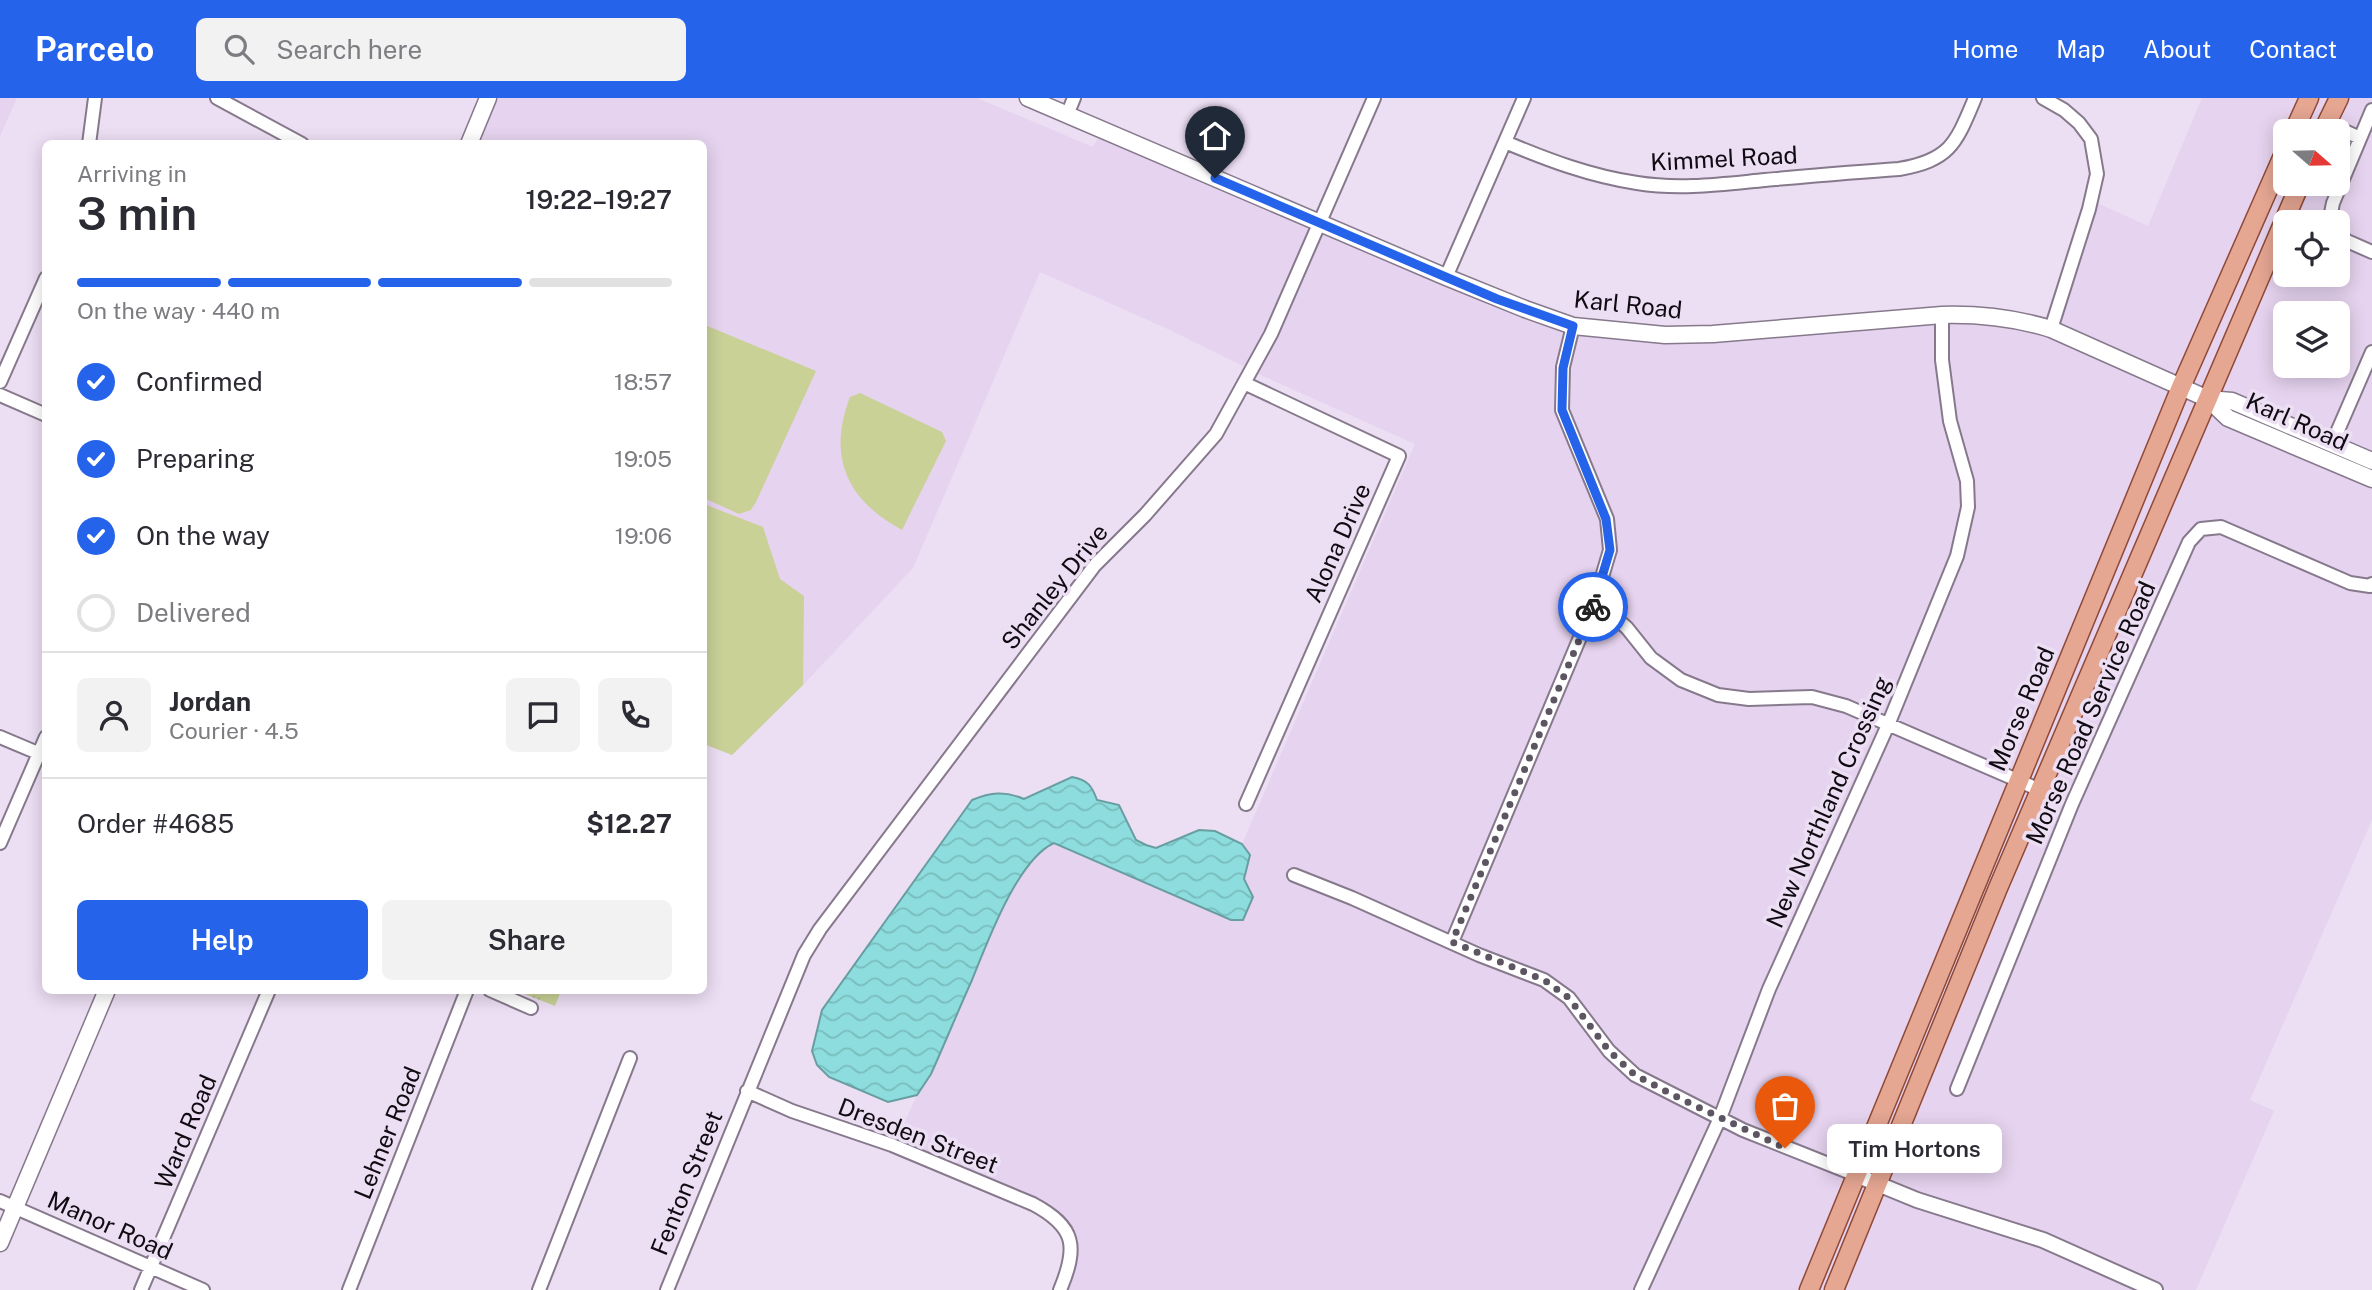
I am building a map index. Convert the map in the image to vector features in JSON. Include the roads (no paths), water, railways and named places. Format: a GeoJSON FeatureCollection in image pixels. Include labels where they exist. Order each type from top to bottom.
{"type":"FeatureCollection","features":[{"type":"Feature","properties":{"kind":"main road"},"geometry":{"type":"LineString","coordinates":[[471,140],[488,98]]}},
{"type":"Feature","properties":{"kind":"main road","name":"Karl Road"},"geometry":{"type":"LineString","coordinates":[[1028,98],[1515,306],[1573,326],[1665,335],[1713,334],[1942,315],[1976,315],[2026,321],[2051,329],[2208,399],[2232,401],[2372,461]]}},
{"type":"Feature","properties":{"kind":"main road"},"geometry":{"type":"LineString","coordinates":[[2299,119],[2309,98]]}},
{"type":"Feature","properties":{"kind":"main road"},"geometry":{"type":"LineString","coordinates":[[2323,119],[2327,98]]}},
{"type":"Feature","properties":{"kind":"main road"},"geometry":{"type":"LineString","coordinates":[[2329,119],[2339,98]]}},
{"type":"Feature","properties":{"kind":"main road","name":"Morse Road"},"geometry":{"type":"LineString","coordinates":[[1809,1290],[2181,387],[2273,178]]}},
{"type":"Feature","properties":{"kind":"main road","name":"Morse Road"},"geometry":{"type":"LineString","coordinates":[[1834,1290],[2040,790],[2295,196]]}},
{"type":"Feature","properties":{"kind":"main road","name":"Karl Road"},"geometry":{"type":"LineString","coordinates":[[2208,399],[2228,418],[2372,480]]}},
{"type":"Feature","properties":{"kind":"main road"},"geometry":{"type":"LineString","coordinates":[[0,1243],[7,1204],[105,994]]}},
{"type":"Feature","properties":{"kind":"street"},"geometry":{"type":"LineString","coordinates":[[90,140],[95,98]]}},
{"type":"Feature","properties":{"kind":"street"},"geometry":{"type":"LineString","coordinates":[[217,98],[294,140]]}},
{"type":"Feature","properties":{"kind":"street"},"geometry":{"type":"LineString","coordinates":[[1067,115],[1074,98]]}},
{"type":"Feature","properties":{"kind":"street","name":"Shanley Drive"},"geometry":{"type":"LineString","coordinates":[[747,1091],[804,955],[820,929],[1095,565],[1145,515],[1216,434],[1271,334],[1374,98]]}},
{"type":"Feature","properties":{"kind":"street"},"geometry":{"type":"LineString","coordinates":[[1446,277],[1524,98]]}},
{"type":"Feature","properties":{"kind":"street","name":"Kimmel Road"},"geometry":{"type":"LineString","coordinates":[[1505,142],[1555,163],[1588,173],[1640,184],[1683,187],[1899,169],[1921,165],[1948,150],[1957,139],[1975,98]]}},
{"type":"Feature","properties":{"kind":"street"},"geometry":{"type":"LineString","coordinates":[[2043,98],[2064,110],[2079,123],[2091,139],[2097,174],[2090,209],[2051,329]]}},
{"type":"Feature","properties":{"kind":"street"},"geometry":{"type":"LineString","coordinates":[[2332,210],[2372,110]]}},
{"type":"Feature","properties":{"kind":"street"},"geometry":{"type":"LineString","coordinates":[[2350,135],[2360,138]]}},
{"type":"Feature","properties":{"kind":"street"},"geometry":{"type":"LineString","coordinates":[[2350,242],[2372,252]]}},
{"type":"Feature","properties":{"kind":"street"},"geometry":{"type":"LineString","coordinates":[[0,382],[42,287]]}},
{"type":"Feature","properties":{"kind":"street","name":"New Northland Crossing"},"geometry":{"type":"LineString","coordinates":[[1641,1290],[1720,1118],[1769,989],[1888,725],[1957,556],[1968,507],[1968,481],[1950,421],[1942,359],[1942,315]]}},
{"type":"Feature","properties":{"kind":"street"},"geometry":{"type":"LineString","coordinates":[[1452,942],[1594,604],[1610,550],[1606,519],[1562,410],[1563,368],[1573,326]]}},
{"type":"Feature","properties":{"kind":"street"},"geometry":{"type":"LineString","coordinates":[[2332,444],[2372,352]]}},
{"type":"Feature","properties":{"kind":"street","name":"Alona Drive"},"geometry":{"type":"LineString","coordinates":[[1244,383],[1399,456],[1246,804]]}},
{"type":"Feature","properties":{"kind":"street"},"geometry":{"type":"LineString","coordinates":[[0,395],[42,413]]}},
{"type":"Feature","properties":{"kind":"street","name":"Morse Road Service Road"},"geometry":{"type":"LineString","coordinates":[[1957,1089],[2072,804],[2189,542],[2201,529],[2221,527],[2350,583],[2372,584]]}},
{"type":"Feature","properties":{"kind":"street"},"geometry":{"type":"LineString","coordinates":[[1594,604],[1608,611],[1627,628],[1651,658],[1681,680],[1718,695],[1749,699],[1812,697],[1846,706],[2040,790]]}},
{"type":"Feature","properties":{"kind":"street"},"geometry":{"type":"LineString","coordinates":[[0,737],[42,755],[0,843]]}},
{"type":"Feature","properties":{"kind":"street"},"geometry":{"type":"LineString","coordinates":[[1294,875],[1544,980],[1569,998],[1609,1051],[1635,1075],[1720,1118],[1785,1148],[1917,1200],[2043,1240],[2155,1290]]}},
{"type":"Feature","properties":{"kind":"street","name":"Ward Road"},"geometry":{"type":"LineString","coordinates":[[141,1290],[267,994]]}},
{"type":"Feature","properties":{"kind":"street","name":"Lehner Road"},"geometry":{"type":"LineString","coordinates":[[349,1290],[465,994]]}},
{"type":"Feature","properties":{"kind":"street"},"geometry":{"type":"LineString","coordinates":[[500,994],[531,1008]]}},
{"type":"Feature","properties":{"kind":"street"},"geometry":{"type":"LineString","coordinates":[[538,1290],[631,1058]]}},
{"type":"Feature","properties":{"kind":"street","name":"Dresden Street"},"geometry":{"type":"LineString","coordinates":[[747,1091],[802,1114],[892,1145],[1033,1204],[1052,1215],[1067,1231],[1072,1250],[1069,1269],[1060,1290]]}},
{"type":"Feature","properties":{"kind":"street","name":"Fenton Street"},"geometry":{"type":"LineString","coordinates":[[667,1290],[747,1091]]}},
{"type":"Feature","properties":{"kind":"street","name":"Manor Road"},"geometry":{"type":"LineString","coordinates":[[7,1204],[203,1290]]}},
{"type":"Feature","properties":{"kind":"water"},"geometry":{"type":"Polygon","coordinates":[[[1072,777],[1089,784],[1097,800],[1119,805],[1136,840],[1146,845],[1156,848],[1199,830],[1215,831],[1242,844],[1250,855],[1244,879],[1253,897],[1243,920],[1231,920],[1054,843],[1040,852],[1028,866],[1005,904],[931,1074],[917,1095],[888,1102],[829,1077],[817,1065],[812,1051],[822,1010],[972,800],[998,794],[1024,799],[1072,777]]]}},
{"type":"Feature","properties":{"kind":"place","name":"Tim Hortons"},"geometry":{"type":"Point","coordinates":[1785,1148]}}]}
